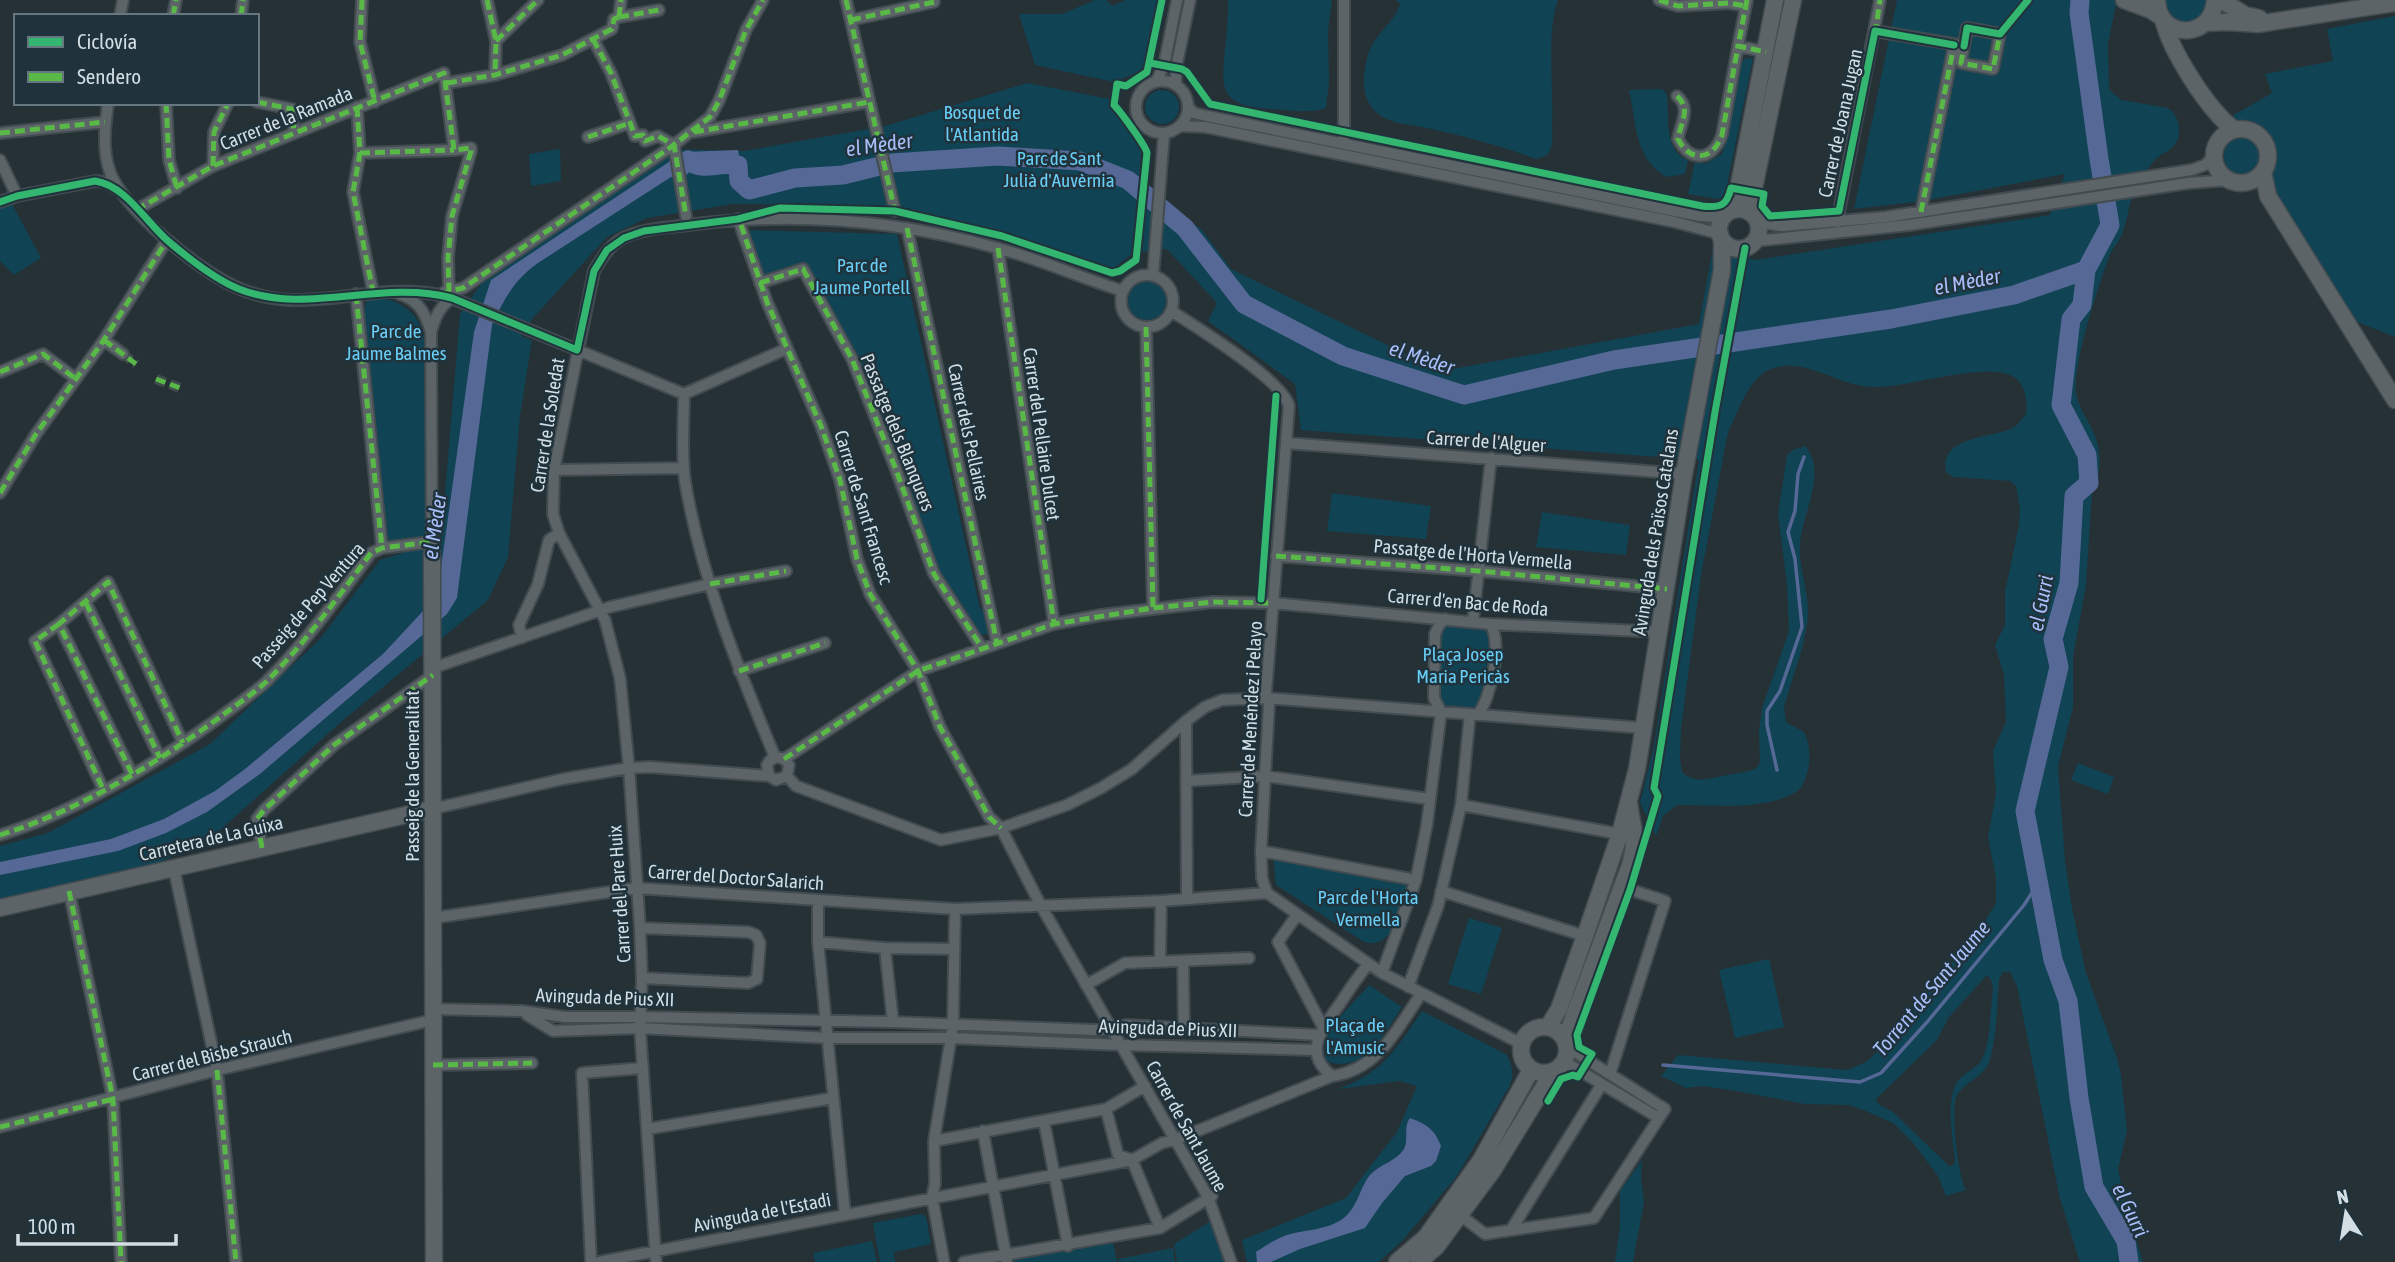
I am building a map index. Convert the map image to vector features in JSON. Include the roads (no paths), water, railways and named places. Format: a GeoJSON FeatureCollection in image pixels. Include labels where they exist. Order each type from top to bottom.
{"type":"FeatureCollection","features":[{"type":"Feature","properties":{"kind":"street"},"geometry":{"type":"LineString","coordinates":[[362,0],[360,42],[375,102]]}},
{"type":"Feature","properties":{"kind":"street"},"geometry":{"type":"LineString","coordinates":[[487,0],[496,41],[495,75]]}},
{"type":"Feature","properties":{"kind":"street"},"geometry":{"type":"LineString","coordinates":[[496,41],[538,0]]}},
{"type":"Feature","properties":{"kind":"street"},"geometry":{"type":"LineString","coordinates":[[619,17],[621,0]]}},
{"type":"Feature","properties":{"kind":"street"},"geometry":{"type":"LineString","coordinates":[[453,297],[676,144],[710,117],[719,101],[746,30],[762,0]]}},
{"type":"Feature","properties":{"kind":"street"},"geometry":{"type":"LineString","coordinates":[[846,0],[895,211]]}},
{"type":"Feature","properties":{"kind":"street"},"geometry":{"type":"LineString","coordinates":[[1156,82],[1164,65],[1177,0]]}},
{"type":"Feature","properties":{"kind":"street"},"geometry":{"type":"LineString","coordinates":[[1176,85],[1176,68],[1190,0]]}},
{"type":"Feature","properties":{"kind":"street"},"geometry":{"type":"LineString","coordinates":[[1344,0],[1345,144]]}},
{"type":"Feature","properties":{"kind":"street"},"geometry":{"type":"LineString","coordinates":[[1659,0],[1678,6],[1746,3],[1722,135],[1718,146],[1711,153],[1703,156],[1683,149],[1678,139],[1685,109],[1683,101],[1677,96]]}},
{"type":"Feature","properties":{"kind":"street"},"geometry":{"type":"LineString","coordinates":[[1741,215],[1775,0]]}},
{"type":"Feature","properties":{"kind":"street"},"geometry":{"type":"LineString","coordinates":[[1741,215],[1759,231],[1755,241],[1748,247],[1739,249],[1728,246],[1721,237],[1720,227],[1741,215],[1793,0]]}},
{"type":"Feature","properties":{"kind":"street","name":"Carrer de Joana Jugan"},"geometry":{"type":"LineString","coordinates":[[1837,222],[1881,0]]}},
{"type":"Feature","properties":{"kind":"street"},"geometry":{"type":"LineString","coordinates":[[2124,0],[2151,10],[2176,29],[2221,22],[2279,22],[2363,4],[2395,3]]}},
{"type":"Feature","properties":{"kind":"street"},"geometry":{"type":"LineString","coordinates":[[1755,241],[1864,231],[2116,188],[2212,180],[2241,183],[2256,177],[2268,157],[2264,142],[2251,131],[2235,130],[2217,116],[2172,47],[2157,0]]}},
{"type":"Feature","properties":{"kind":"street"},"geometry":{"type":"LineString","coordinates":[[2187,68],[2182,48],[2212,13],[2215,0]]}},
{"type":"Feature","properties":{"kind":"street"},"geometry":{"type":"LineString","coordinates":[[2221,0],[2245,15],[2279,22]]}},
{"type":"Feature","properties":{"kind":"street"},"geometry":{"type":"LineString","coordinates":[[851,20],[934,2]]}},
{"type":"Feature","properties":{"kind":"street"},"geometry":{"type":"LineString","coordinates":[[450,150],[447,83],[495,75],[562,55],[612,29],[614,19],[659,10]]}},
{"type":"Feature","properties":{"kind":"street"},"geometry":{"type":"LineString","coordinates":[[1921,212],[1959,45],[1967,28],[2000,34],[1993,69],[1961,63],[1959,45]]}},
{"type":"Feature","properties":{"kind":"street"},"geometry":{"type":"LineString","coordinates":[[1875,31],[1959,45]]}},
{"type":"Feature","properties":{"kind":"street"},"geometry":{"type":"LineString","coordinates":[[593,39],[611,74],[635,136],[643,135],[645,141],[659,136],[676,144]]}},
{"type":"Feature","properties":{"kind":"street"},"geometry":{"type":"LineString","coordinates":[[1738,46],[1766,52]]}},
{"type":"Feature","properties":{"kind":"street","name":"Carrer de la Ramada"},"geometry":{"type":"LineString","coordinates":[[136,209],[214,166],[294,132],[444,73],[447,83]]}},
{"type":"Feature","properties":{"kind":"street"},"geometry":{"type":"LineString","coordinates":[[1721,237],[1675,222],[1217,129],[1191,125],[1180,126],[1164,133],[1147,128],[1137,114],[1136,105],[1140,94],[1149,85],[1164,81],[1176,85],[1194,113],[1700,216],[1741,215],[1781,226],[2036,200]]}},
{"type":"Feature","properties":{"kind":"street"},"geometry":{"type":"LineString","coordinates":[[259,102],[292,109],[294,132]]}},
{"type":"Feature","properties":{"kind":"street"},"geometry":{"type":"LineString","coordinates":[[691,133],[869,103]]}},
{"type":"Feature","properties":{"kind":"street"},"geometry":{"type":"LineString","coordinates":[[108,105],[105,122],[107,160],[120,190],[167,240],[227,283],[265,297],[291,300],[373,292],[453,297],[684,394],[786,349]]}},
{"type":"Feature","properties":{"kind":"street"},"geometry":{"type":"LineString","coordinates":[[166,105],[169,160],[177,188]]}},
{"type":"Feature","properties":{"kind":"street"},"geometry":{"type":"LineString","coordinates":[[214,166],[214,132],[227,105]]}},
{"type":"Feature","properties":{"kind":"street"},"geometry":{"type":"LineString","coordinates":[[357,107],[360,153],[353,192],[373,292]]}},
{"type":"Feature","properties":{"kind":"street"},"geometry":{"type":"LineString","coordinates":[[1180,126],[1188,107]]}},
{"type":"Feature","properties":{"kind":"street"},"geometry":{"type":"LineString","coordinates":[[2217,116],[2219,171],[2229,180]]}},
{"type":"Feature","properties":{"kind":"street"},"geometry":{"type":"LineString","coordinates":[[0,133],[105,122]]}},
{"type":"Feature","properties":{"kind":"street"},"geometry":{"type":"LineString","coordinates":[[588,137],[630,122]]}},
{"type":"Feature","properties":{"kind":"street"},"geometry":{"type":"LineString","coordinates":[[2116,188],[2205,165],[2235,130]]}},
{"type":"Feature","properties":{"kind":"street"},"geometry":{"type":"LineString","coordinates":[[1153,276],[1164,133]]}},
{"type":"Feature","properties":{"kind":"street"},"geometry":{"type":"LineString","coordinates":[[676,144],[686,216]]}},
{"type":"Feature","properties":{"kind":"street"},"geometry":{"type":"LineString","coordinates":[[360,153],[471,148],[452,216],[448,258],[453,297]]}},
{"type":"Feature","properties":{"kind":"street"},"geometry":{"type":"LineString","coordinates":[[0,160],[17,196]]}},
{"type":"Feature","properties":{"kind":"street"},"geometry":{"type":"LineString","coordinates":[[95,181],[107,160]]}},
{"type":"Feature","properties":{"kind":"street"},"geometry":{"type":"LineString","coordinates":[[2256,177],[2395,400]]}},
{"type":"Feature","properties":{"kind":"street"},"geometry":{"type":"LineString","coordinates":[[0,202],[17,196],[95,181],[106,182],[120,190]]}},
{"type":"Feature","properties":{"kind":"street","name":"Carrer de la Soledat"},"geometry":{"type":"LineString","coordinates":[[601,611],[559,533],[553,513],[554,470],[594,271],[607,250],[624,238],[644,231],[738,219],[837,220],[907,228],[998,248],[1123,290]]}},
{"type":"Feature","properties":{"kind":"street","name":"Carrer de Sant Francesc"},"geometry":{"type":"LineString","coordinates":[[738,219],[786,349],[821,426],[840,480],[857,559],[870,594],[918,671],[940,727],[989,817],[1001,828]]}},
{"type":"Feature","properties":{"kind":"street","name":"Carrer dels Pellaires"},"geometry":{"type":"LineString","coordinates":[[907,228],[997,643]]}},
{"type":"Feature","properties":{"kind":"street","name":"Avinguda dels Països Catalans"},"geometry":{"type":"LineString","coordinates":[[1548,1027],[1559,1009],[1629,801],[1660,632],[1684,474],[1722,270],[1721,237]]}},
{"type":"Feature","properties":{"kind":"street"},"geometry":{"type":"LineString","coordinates":[[0,493],[36,434],[104,340],[167,240]]}},
{"type":"Feature","properties":{"kind":"street","name":"Carrer del Pellaire Dulcet"},"geometry":{"type":"LineString","coordinates":[[998,248],[1054,624]]}},
{"type":"Feature","properties":{"kind":"street","name":"Avinguda dels Països Catalans"},"geometry":{"type":"LineString","coordinates":[[1722,270],[1739,249]]}},
{"type":"Feature","properties":{"kind":"street","name":"Passatge dels Blanquers"},"geometry":{"type":"LineString","coordinates":[[760,283],[803,269],[852,359],[934,574],[982,649]]}},
{"type":"Feature","properties":{"kind":"street"},"geometry":{"type":"LineString","coordinates":[[1138,276],[1153,276],[1170,290],[1173,305],[1170,313],[1160,323],[1146,327],[1132,323],[1126,317],[1121,303],[1123,290],[1138,276]]}},
{"type":"Feature","properties":{"kind":"street"},"geometry":{"type":"LineString","coordinates":[[390,292],[411,298],[421,307],[431,332]]}},
{"type":"Feature","properties":{"kind":"street"},"geometry":{"type":"LineString","coordinates":[[356,294],[382,548]]}},
{"type":"Feature","properties":{"kind":"street","name":"Passeig de la Generalitat"},"geometry":{"type":"LineString","coordinates":[[434,1262],[431,332],[443,304],[453,297]]}},
{"type":"Feature","properties":{"kind":"street","name":"Carrer de Menéndez i Pelayo"},"geometry":{"type":"LineString","coordinates":[[1170,313],[1176,314],[1230,350],[1281,391],[1289,406],[1266,692],[1268,698],[1261,851],[1262,878],[1267,893]]}},
{"type":"Feature","properties":{"kind":"street"},"geometry":{"type":"LineString","coordinates":[[1146,327],[1153,608]]}},
{"type":"Feature","properties":{"kind":"street"},"geometry":{"type":"LineString","coordinates":[[104,340],[123,354]]}},
{"type":"Feature","properties":{"kind":"street"},"geometry":{"type":"LineString","coordinates":[[0,372],[43,354],[76,379]]}},
{"type":"Feature","properties":{"kind":"street"},"geometry":{"type":"LineString","coordinates":[[432,809],[563,779],[629,768],[650,767],[769,776],[780,780],[787,776],[790,769],[780,758],[739,671],[710,584],[684,468],[684,394]]}},
{"type":"Feature","properties":{"kind":"street","name":"Carrer de l'Alguer"},"geometry":{"type":"LineString","coordinates":[[1286,443],[1684,474]]}},
{"type":"Feature","properties":{"kind":"street"},"geometry":{"type":"LineString","coordinates":[[1474,621],[1490,458]]}},
{"type":"Feature","properties":{"kind":"street"},"geometry":{"type":"LineString","coordinates":[[554,470],[684,468]]}},
{"type":"Feature","properties":{"kind":"street"},"geometry":{"type":"LineString","coordinates":[[522,638],[519,625],[538,584],[549,540],[559,533]]}},
{"type":"Feature","properties":{"kind":"street","name":"Passeig de Pep Ventura"},"geometry":{"type":"LineString","coordinates":[[0,835],[103,789],[160,758],[265,682],[321,621],[371,553],[382,548],[432,548]]}},
{"type":"Feature","properties":{"kind":"street","name":"Passatge de l'Horta Vermella"},"geometry":{"type":"LineString","coordinates":[[1276,556],[1479,571],[1667,589]]}},
{"type":"Feature","properties":{"kind":"street"},"geometry":{"type":"LineString","coordinates":[[262,848],[257,819],[264,810],[334,745],[432,666],[601,611],[710,584],[786,571]]}},
{"type":"Feature","properties":{"kind":"street"},"geometry":{"type":"LineString","coordinates":[[103,789],[35,641],[86,603],[108,582],[183,743]]}},
{"type":"Feature","properties":{"kind":"street","name":"Carrer d'en Bac de Roda"},"geometry":{"type":"LineString","coordinates":[[780,758],[918,671],[1054,624],[1153,608],[1213,602],[1273,603],[1490,624],[1660,632]]}},
{"type":"Feature","properties":{"kind":"street"},"geometry":{"type":"LineString","coordinates":[[86,603],[160,758]]}},
{"type":"Feature","properties":{"kind":"street","name":"Carrer del Pare Huix"},"geometry":{"type":"LineString","coordinates":[[601,611],[620,678],[629,768],[640,928],[643,1068],[655,1257]]}},
{"type":"Feature","properties":{"kind":"street"},"geometry":{"type":"LineString","coordinates":[[1382,972],[1416,880],[1441,712],[1434,698],[1435,634],[1438,625],[1445,619]]}},
{"type":"Feature","properties":{"kind":"street"},"geometry":{"type":"LineString","coordinates":[[59,624],[132,774]]}},
{"type":"Feature","properties":{"kind":"street"},"geometry":{"type":"LineString","coordinates":[[1408,987],[1441,891],[1461,805],[1474,714],[1489,697],[1495,636],[1495,630],[1490,624]]}},
{"type":"Feature","properties":{"kind":"street"},"geometry":{"type":"LineString","coordinates":[[739,671],[825,643]]}},
{"type":"Feature","properties":{"kind":"street"},"geometry":{"type":"LineString","coordinates":[[787,776],[796,786],[941,840],[1001,828],[1068,806],[1132,769],[1185,721],[1205,707],[1223,700],[1268,698],[1644,727]]}},
{"type":"Feature","properties":{"kind":"street"},"geometry":{"type":"LineString","coordinates":[[1185,721],[1187,899]]}},
{"type":"Feature","properties":{"kind":"street"},"geometry":{"type":"LineString","coordinates":[[769,776],[767,765],[780,758]]}},
{"type":"Feature","properties":{"kind":"street"},"geometry":{"type":"LineString","coordinates":[[1186,781],[1265,776],[1430,799]]}},
{"type":"Feature","properties":{"kind":"street","name":"Avinguda dels Països Catalans"},"geometry":{"type":"LineString","coordinates":[[1419,1262],[1436,1247],[1493,1170],[1562,1055],[1636,843],[1629,801]]}},
{"type":"Feature","properties":{"kind":"street"},"geometry":{"type":"LineString","coordinates":[[1461,805],[1620,834]]}},
{"type":"Feature","properties":{"kind":"street","name":"Carretera de La Guixa"},"geometry":{"type":"LineString","coordinates":[[0,908],[432,809]]}},
{"type":"Feature","properties":{"kind":"street","name":"Carrer de Sant Jaume"},"geometry":{"type":"LineString","coordinates":[[1001,828],[1040,905],[1210,1197],[1231,1262]]}},
{"type":"Feature","properties":{"kind":"street"},"geometry":{"type":"LineString","coordinates":[[1261,851],[1416,880]]}},
{"type":"Feature","properties":{"kind":"street"},"geometry":{"type":"LineString","coordinates":[[174,869],[217,1070],[236,1262]]}},
{"type":"Feature","properties":{"kind":"street"},"geometry":{"type":"LineString","coordinates":[[1610,1074],[1665,901],[1622,887]]}},
{"type":"Feature","properties":{"kind":"street","name":"Carrer del Doctor Salarich"},"geometry":{"type":"LineString","coordinates":[[433,918],[636,888],[955,909],[1161,901],[1267,893]]}},
{"type":"Feature","properties":{"kind":"street"},"geometry":{"type":"LineString","coordinates":[[69,891],[113,1099],[121,1262]]}},
{"type":"Feature","properties":{"kind":"street"},"geometry":{"type":"LineString","coordinates":[[1441,891],[1585,936]]}},
{"type":"Feature","properties":{"kind":"street"},"geometry":{"type":"LineString","coordinates":[[1267,893],[1368,964],[1421,994],[1522,1044]]}},
{"type":"Feature","properties":{"kind":"street"},"geometry":{"type":"LineString","coordinates":[[818,900],[818,942],[845,1214]]}},
{"type":"Feature","properties":{"kind":"street"},"geometry":{"type":"LineString","coordinates":[[1160,961],[1161,901]]}},
{"type":"Feature","properties":{"kind":"street"},"geometry":{"type":"LineString","coordinates":[[944,1262],[932,1198],[935,1184],[934,1141],[953,1025],[955,909]]}},
{"type":"Feature","properties":{"kind":"street"},"geometry":{"type":"LineString","coordinates":[[1297,915],[1279,942],[1321,1031]]}},
{"type":"Feature","properties":{"kind":"street"},"geometry":{"type":"LineString","coordinates":[[640,928],[748,932],[756,935],[760,943],[757,979],[748,983],[642,978]]}},
{"type":"Feature","properties":{"kind":"street"},"geometry":{"type":"LineString","coordinates":[[818,942],[885,948],[954,949]]}},
{"type":"Feature","properties":{"kind":"street"},"geometry":{"type":"LineString","coordinates":[[885,948],[893,1022]]}},
{"type":"Feature","properties":{"kind":"street"},"geometry":{"type":"LineString","coordinates":[[1086,985],[1125,963],[1249,958]]}},
{"type":"Feature","properties":{"kind":"street"},"geometry":{"type":"LineString","coordinates":[[1183,961],[1184,1028]]}},
{"type":"Feature","properties":{"kind":"street"},"geometry":{"type":"LineString","coordinates":[[1368,964],[1321,1031],[1316,1050],[1319,1062],[1332,1076],[1349,1074],[1372,1061],[1393,1036],[1421,994]]}},
{"type":"Feature","properties":{"kind":"street","name":"Carrer del Bisbe Strauch"},"geometry":{"type":"LineString","coordinates":[[0,1127],[433,1014],[522,1011]]}},
{"type":"Feature","properties":{"kind":"street","name":"Avinguda de Pius XII"},"geometry":{"type":"LineString","coordinates":[[522,1011],[553,1031],[641,1023],[827,1020],[1112,1029],[1126,1025],[1321,1031]]}},
{"type":"Feature","properties":{"kind":"street","name":"Avinguda de Pius XII"},"geometry":{"type":"LineString","coordinates":[[641,1023],[829,1038],[950,1038],[1316,1050]]}},
{"type":"Feature","properties":{"kind":"street"},"geometry":{"type":"LineString","coordinates":[[1548,1027],[1561,1034],[1562,1055],[1541,1074],[1531,1070],[1522,1058],[1522,1044],[1532,1031],[1548,1027]]}},
{"type":"Feature","properties":{"kind":"street"},"geometry":{"type":"LineString","coordinates":[[1460,1214],[1485,1234],[1594,1219],[1665,1109],[1610,1074],[1562,1055]]}},
{"type":"Feature","properties":{"kind":"street"},"geometry":{"type":"LineString","coordinates":[[1562,1055],[1602,1084],[1659,1118]]}},
{"type":"Feature","properties":{"kind":"street"},"geometry":{"type":"LineString","coordinates":[[433,1065],[532,1063]]}},
{"type":"Feature","properties":{"kind":"street"},"geometry":{"type":"LineString","coordinates":[[591,1262],[582,1073],[643,1068]]}},
{"type":"Feature","properties":{"kind":"street"},"geometry":{"type":"LineString","coordinates":[[1397,1262],[1426,1237],[1481,1160],[1531,1070]]}},
{"type":"Feature","properties":{"kind":"street","name":"Avinguda de l'Estadi"},"geometry":{"type":"LineString","coordinates":[[599,1262],[655,1257],[845,1214],[1132,1160],[1162,1143],[1332,1076]]}},
{"type":"Feature","properties":{"kind":"street"},"geometry":{"type":"LineString","coordinates":[[1511,1230],[1602,1084]]}},
{"type":"Feature","properties":{"kind":"street"},"geometry":{"type":"LineString","coordinates":[[934,1141],[1106,1109],[1145,1086]]}},
{"type":"Feature","properties":{"kind":"street"},"geometry":{"type":"LineString","coordinates":[[648,1129],[833,1098]]}},
{"type":"Feature","properties":{"kind":"street"},"geometry":{"type":"LineString","coordinates":[[1106,1109],[1118,1156],[1132,1160],[1160,1228]]}},
{"type":"Feature","properties":{"kind":"street"},"geometry":{"type":"LineString","coordinates":[[1044,1121],[1068,1245]]}},
{"type":"Feature","properties":{"kind":"street"},"geometry":{"type":"LineString","coordinates":[[984,1132],[1006,1258]]}},
{"type":"Feature","properties":{"kind":"street"},"geometry":{"type":"LineString","coordinates":[[964,1262],[1006,1258],[1055,1245],[1160,1228],[1210,1197]]}},
{"type":"Feature","properties":{"kind":"waterway","name":"el Gurri"},"geometry":{"type":"LineString","coordinates":[[2080,0],[2079,13],[2110,225],[2086,270],[2082,305],[2071,319],[2061,405],[2087,455],[2089,483],[2074,496],[2069,583],[2053,639],[2059,667],[2025,811],[2053,960],[2068,1001],[2079,1098],[2094,1187],[2126,1241],[2129,1262]]}},
{"type":"Feature","properties":{"kind":"waterway","name":"el Mèder"},"geometry":{"type":"LineString","coordinates":[[677,167],[688,160],[699,166],[738,165],[739,181],[749,190],[795,178],[843,175],[892,163],[998,156],[1080,161],[1128,180],[1185,228],[1244,304],[1343,356],[1464,395],[1614,360],[1891,319],[2014,295],[2086,270]]}},
{"type":"Feature","properties":{"kind":"waterway"},"geometry":{"type":"LineString","coordinates":[[1777,770],[1767,725],[1767,711],[1780,691],[1802,627],[1795,559],[1788,532],[1795,511],[1798,474],[1804,457]]}},
{"type":"Feature","properties":{"kind":"waterway","name":"Torrent de Sant Jaume"},"geometry":{"type":"LineString","coordinates":[[1663,1065],[1860,1082],[1881,1073],[2024,905],[2039,882]]}},
{"type":"Feature","properties":{"kind":"tunnel"},"geometry":{"type":"LineString","coordinates":[[123,354],[136,364]]}},
{"type":"Feature","properties":{"kind":"tunnel"},"geometry":{"type":"LineString","coordinates":[[156,379],[180,388]]}},
{"type":"Feature","properties":{"kind":"park label","name":"Bosquet de l'Atlantida"},"geometry":{"type":"Point","coordinates":[982,123]}},
{"type":"Feature","properties":{"kind":"park label","name":"Parc de Sant Julià d'Auvèrnia"},"geometry":{"type":"Point","coordinates":[1059,169]}},
{"type":"Feature","properties":{"kind":"park label","name":"Parc de Jaume Portell"},"geometry":{"type":"Point","coordinates":[862,276]}},
{"type":"Feature","properties":{"kind":"park label","name":"Parc de Jaume Balmes"},"geometry":{"type":"Point","coordinates":[396,342]}},
{"type":"Feature","properties":{"kind":"park label","name":"Plaça Josep Maria Pericàs"},"geometry":{"type":"Point","coordinates":[1463,665]}},
{"type":"Feature","properties":{"kind":"park label","name":"Parc de l'Horta Vermella"},"geometry":{"type":"Point","coordinates":[1368,908]}},
{"type":"Feature","properties":{"kind":"park label","name":"Plaça de l'Amusic"},"geometry":{"type":"Point","coordinates":[1355,1036]}}]}
